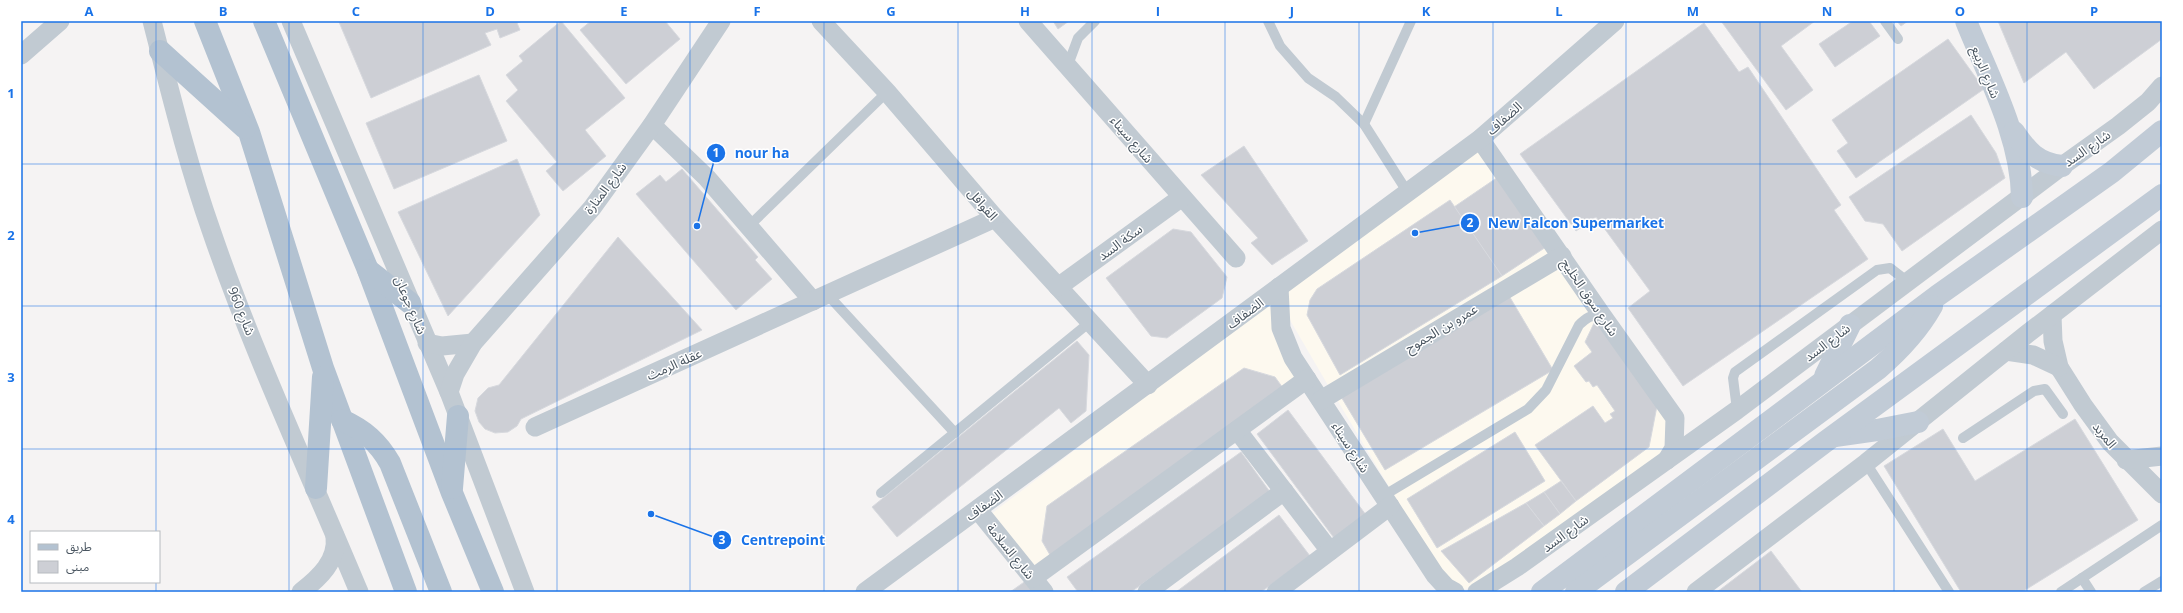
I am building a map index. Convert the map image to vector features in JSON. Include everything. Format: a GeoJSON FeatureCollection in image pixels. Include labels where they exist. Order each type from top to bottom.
{"type":"FeatureCollection","features":[{"type":"Feature","properties":{"kind":"main road"},"geometry":{"type":"LineString","coordinates":[[205,21],[249,132],[323,368],[406,592]]}},
{"type":"Feature","properties":{"kind":"main road","name":"شارع جوعان"},"geometry":{"type":"LineString","coordinates":[[264,21],[368,270],[452,493],[493,592]]}},
{"type":"Feature","properties":{"kind":"main road","name":"شارع الربيع"},"geometry":{"type":"LineString","coordinates":[[1966,21],[2007,123],[2020,169],[2022,196]]}},
{"type":"Feature","properties":{"kind":"main road"},"geometry":{"type":"LineString","coordinates":[[160,51],[249,132]]}},
{"type":"Feature","properties":{"kind":"main road","name":"شارع الربيع"},"geometry":{"type":"LineString","coordinates":[[2007,123],[2032,156],[2041,162],[2062,166]]}},
{"type":"Feature","properties":{"kind":"main road"},"geometry":{"type":"LineString","coordinates":[[1542,592],[1937,296],[2061,210],[2162,131]]}},
{"type":"Feature","properties":{"kind":"main road"},"geometry":{"type":"LineString","coordinates":[[1626,592],[1833,436],[2162,195]]}},
{"type":"Feature","properties":{"kind":"main road"},"geometry":{"type":"LineString","coordinates":[[368,270],[410,303]]}},
{"type":"Feature","properties":{"kind":"main road"},"geometry":{"type":"LineString","coordinates":[[1576,592],[1878,369],[1901,349],[1923,322],[1937,296]]}},
{"type":"Feature","properties":{"kind":"main road"},"geometry":{"type":"LineString","coordinates":[[1821,383],[1850,325]]}},
{"type":"Feature","properties":{"kind":"main road"},"geometry":{"type":"LineString","coordinates":[[316,488],[323,368]]}},
{"type":"Feature","properties":{"kind":"main road"},"geometry":{"type":"LineString","coordinates":[[452,493],[458,416]]}},
{"type":"Feature","properties":{"kind":"main road"},"geometry":{"type":"LineString","coordinates":[[342,420],[357,427],[370,437],[385,454],[441,592]]}},
{"type":"Feature","properties":{"kind":"main road"},"geometry":{"type":"LineString","coordinates":[[1833,436],[1877,430],[1918,422]]}},
{"type":"Feature","properties":{"kind":"street"},"geometry":{"type":"LineString","coordinates":[[21,55],[60,21]]}},
{"type":"Feature","properties":{"kind":"street","name":"شارع 960"},"geometry":{"type":"LineString","coordinates":[[152,21],[191,168],[211,230],[236,297],[359,592]]}},
{"type":"Feature","properties":{"kind":"street","name":"شارع جوعان"},"geometry":{"type":"LineString","coordinates":[[291,21],[449,392],[525,592]]}},
{"type":"Feature","properties":{"kind":"street","name":"شارع المنارة"},"geometry":{"type":"LineString","coordinates":[[449,392],[458,369],[473,343],[592,208],[652,125],[721,21]]}},
{"type":"Feature","properties":{"kind":"street","name":"القوافل"},"geometry":{"type":"LineString","coordinates":[[821,21],[887,92],[995,218],[1148,385]]}},
{"type":"Feature","properties":{"kind":"street","name":"شارع سيناء"},"geometry":{"type":"LineString","coordinates":[[1028,21],[1236,258]]}},
{"type":"Feature","properties":{"kind":"street","name":"الضفاف"},"geometry":{"type":"LineString","coordinates":[[865,592],[1480,139],[1615,21]]}},
{"type":"Feature","properties":{"kind":"street","name":"شارع السد"},"geometry":{"type":"LineString","coordinates":[[1481,590],[1737,410],[2062,166],[2118,126],[2148,102],[2162,86]]}},
{"type":"Feature","properties":{"kind":"street"},"geometry":{"type":"LineString","coordinates":[[652,125],[707,178],[750,226],[820,298]]}},
{"type":"Feature","properties":{"kind":"street","name":"شارع سوق الخليج"},"geometry":{"type":"LineString","coordinates":[[1480,139],[1675,418],[1674,448],[1666,460]]}},
{"type":"Feature","properties":{"kind":"street","name":"سكة السد"},"geometry":{"type":"LineString","coordinates":[[1058,287],[1182,197]]}},
{"type":"Feature","properties":{"kind":"street","name":"عقلة الرمث"},"geometry":{"type":"LineString","coordinates":[[536,427],[995,218]]}},
{"type":"Feature","properties":{"kind":"street"},"geometry":{"type":"LineString","coordinates":[[1696,592],[1866,464],[2006,351],[2162,230]]}},
{"type":"Feature","properties":{"kind":"street","name":"عمرو بن الجموح"},"geometry":{"type":"LineString","coordinates":[[1321,400],[1562,256]]}},
{"type":"Feature","properties":{"kind":"street","name":"شارع سيناء"},"geometry":{"type":"LineString","coordinates":[[1279,287],[1281,328],[1287,346],[1435,575],[1446,587],[1455,592]]}},
{"type":"Feature","properties":{"kind":"street","name":"المربد"},"geometry":{"type":"LineString","coordinates":[[2052,315],[2053,341],[2059,367],[2095,423],[2126,460],[2162,494]]}},
{"type":"Feature","properties":{"kind":"street"},"geometry":{"type":"LineString","coordinates":[[427,343],[450,346],[473,343]]}},
{"type":"Feature","properties":{"kind":"street"},"geometry":{"type":"LineString","coordinates":[[2006,351],[2033,355],[2059,367]]}},
{"type":"Feature","properties":{"kind":"street"},"geometry":{"type":"LineString","coordinates":[[1039,585],[1237,430],[1307,379]]}},
{"type":"Feature","properties":{"kind":"street"},"geometry":{"type":"LineString","coordinates":[[1237,430],[1330,551]]}},
{"type":"Feature","properties":{"kind":"street"},"geometry":{"type":"LineString","coordinates":[[2126,460],[2162,456]]}},
{"type":"Feature","properties":{"kind":"street"},"geometry":{"type":"LineString","coordinates":[[1147,592],[1284,491]]}},
{"type":"Feature","properties":{"kind":"street"},"geometry":{"type":"LineString","coordinates":[[1276,592],[1330,551],[1386,501]]}},
{"type":"Feature","properties":{"kind":"street","name":"شارع السلامة"},"geometry":{"type":"LineString","coordinates":[[978,510],[1039,585]]}},
{"type":"Feature","properties":{"kind":"street"},"geometry":{"type":"LineString","coordinates":[[300,592],[324,572],[337,547],[335,534]]}},
{"type":"Feature","properties":{"kind":"lane"},"geometry":{"type":"LineString","coordinates":[[1068,65],[1078,38],[1095,21]]}},
{"type":"Feature","properties":{"kind":"lane"},"geometry":{"type":"LineString","coordinates":[[1268,21],[1280,46],[1308,78],[1336,97],[1364,124],[1408,193]]}},
{"type":"Feature","properties":{"kind":"lane"},"geometry":{"type":"LineString","coordinates":[[1364,124],[1411,21]]}},
{"type":"Feature","properties":{"kind":"lane"},"geometry":{"type":"LineString","coordinates":[[1885,21],[1898,39]]}},
{"type":"Feature","properties":{"kind":"lane"},"geometry":{"type":"LineString","coordinates":[[750,226],[887,92]]}},
{"type":"Feature","properties":{"kind":"lane"},"geometry":{"type":"LineString","coordinates":[[1737,410],[1733,378],[1734,372],[1877,270],[1890,268],[1908,282]]}},
{"type":"Feature","properties":{"kind":"lane"},"geometry":{"type":"LineString","coordinates":[[820,298],[955,433]]}},
{"type":"Feature","properties":{"kind":"lane"},"geometry":{"type":"LineString","coordinates":[[1386,501],[1528,408],[1546,390],[1579,326],[1585,319],[1592,315],[1601,314]]}},
{"type":"Feature","properties":{"kind":"lane"},"geometry":{"type":"LineString","coordinates":[[881,493],[1090,322]]}},
{"type":"Feature","properties":{"kind":"lane"},"geometry":{"type":"LineString","coordinates":[[1963,438],[2034,391],[2040,389],[2045,389],[2063,414]]}},
{"type":"Feature","properties":{"kind":"lane"},"geometry":{"type":"LineString","coordinates":[[1866,464],[1949,592]]}},
{"type":"Feature","properties":{"kind":"lane"},"geometry":{"type":"LineString","coordinates":[[2061,592],[2162,525]]}},
{"type":"Feature","properties":{"kind":"lane"},"geometry":{"type":"LineString","coordinates":[[2082,578],[2092,592]]}},
{"type":"Feature","properties":{"kind":"lane"},"geometry":{"type":"LineString","coordinates":[[2144,592],[2162,581]]}},
{"type":"Feature","properties":{"kind":"shaded area"},"geometry":{"type":"Polygon","coordinates":[[[1485,143],[1562,251],[1329,387],[1276,296],[1485,143]]]}},
{"type":"Feature","properties":{"kind":"shaded area"},"geometry":{"type":"Polygon","coordinates":[[[1568,258],[1668,410],[1667,457],[1481,585],[1461,590],[1444,579],[1333,393],[1568,258]]]}},
{"type":"Feature","properties":{"kind":"shaded area"},"geometry":{"type":"Polygon","coordinates":[[[1269,302],[1312,376],[1033,568],[991,514],[1269,302]]]}},
{"type":"Feature","properties":{"kind":"building"},"geometry":{"type":"Polygon","coordinates":[[[523,21],[517,23],[520,30],[500,38],[497,29],[485,33],[491,45],[371,98],[339,22],[523,21]]]}},
{"type":"Feature","properties":{"kind":"building"},"geometry":{"type":"Polygon","coordinates":[[[561,21],[625,98],[585,130],[606,156],[563,191],[546,171],[557,162],[506,101],[518,90],[506,75],[523,61],[519,56],[561,21]]]}},
{"type":"Feature","properties":{"kind":"building"},"geometry":{"type":"Polygon","coordinates":[[[591,21],[665,21],[680,39],[626,84],[580,30],[591,21]]]}},
{"type":"Feature","properties":{"kind":"building"},"geometry":{"type":"Polygon","coordinates":[[[1053,21],[1069,21],[1058,29],[1053,21]]]}},
{"type":"Feature","properties":{"kind":"building"},"geometry":{"type":"Polygon","coordinates":[[[1721,21],[1815,21],[1781,46],[1813,90],[1786,110],[1721,21]]]}},
{"type":"Feature","properties":{"kind":"building"},"geometry":{"type":"Polygon","coordinates":[[[1853,21],[1869,21],[1880,36],[1835,67],[1819,44],[1853,21]]]}},
{"type":"Feature","properties":{"kind":"building"},"geometry":{"type":"Polygon","coordinates":[[[1897,21],[1908,21],[1901,26],[1897,21]]]}},
{"type":"Feature","properties":{"kind":"building"},"geometry":{"type":"Polygon","coordinates":[[[1998,21],[2162,21],[2162,39],[2094,89],[2066,52],[2024,83],[1998,21]]]}},
{"type":"Feature","properties":{"kind":"building"},"geometry":{"type":"Polygon","coordinates":[[[1704,23],[1739,72],[1748,67],[1841,205],[1834,210],[1868,259],[1683,386],[1628,308],[1650,291],[1596,217],[1576,231],[1520,154],[1704,23]]]}},
{"type":"Feature","properties":{"kind":"building"},"geometry":{"type":"Polygon","coordinates":[[[1948,39],[1984,89],[1856,178],[1837,151],[1848,143],[1832,120],[1948,39]]]}},
{"type":"Feature","properties":{"kind":"building"},"geometry":{"type":"Polygon","coordinates":[[[479,75],[507,141],[394,189],[366,123],[479,75]]]}},
{"type":"Feature","properties":{"kind":"building"},"geometry":{"type":"Polygon","coordinates":[[[1971,115],[1996,153],[2005,178],[1902,251],[1883,224],[1865,221],[1849,197],[1971,115]]]}},
{"type":"Feature","properties":{"kind":"building"},"geometry":{"type":"Polygon","coordinates":[[[1244,146],[1308,241],[1272,265],[1251,243],[1258,238],[1201,175],[1244,146]]]}},
{"type":"Feature","properties":{"kind":"building"},"geometry":{"type":"Polygon","coordinates":[[[517,159],[540,215],[448,316],[398,212],[517,159]]]}},
{"type":"Feature","properties":{"kind":"building"},"geometry":{"type":"Polygon","coordinates":[[[682,169],[758,257],[755,260],[772,279],[736,310],[636,194],[660,175],[666,182],[682,169]]]}},
{"type":"Feature","properties":{"kind":"building"},"geometry":{"type":"Polygon","coordinates":[[[1498,177],[1546,247],[1502,276],[1454,207],[1498,177]]]}},
{"type":"Feature","properties":{"kind":"building"},"geometry":{"type":"Polygon","coordinates":[[[1450,200],[1502,276],[1340,375],[1307,315],[1310,300],[1317,289],[1450,200]]]}},
{"type":"Feature","properties":{"kind":"building"},"geometry":{"type":"Polygon","coordinates":[[[1173,229],[1191,232],[1227,277],[1222,298],[1167,338],[1151,336],[1106,278],[1173,229]]]}},
{"type":"Feature","properties":{"kind":"building"},"geometry":{"type":"Polygon","coordinates":[[[618,237],[702,330],[521,419],[517,426],[508,432],[495,433],[485,429],[479,422],[475,411],[478,398],[488,388],[499,385],[618,237]]]}},
{"type":"Feature","properties":{"kind":"building"},"geometry":{"type":"Polygon","coordinates":[[[1508,294],[1553,370],[1385,470],[1340,395],[1508,294]]]}},
{"type":"Feature","properties":{"kind":"building"},"geometry":{"type":"Polygon","coordinates":[[[1596,319],[1657,406],[1649,447],[1576,501],[1535,445],[1593,406],[1605,423],[1613,418],[1610,414],[1615,411],[1597,385],[1593,387],[1589,381],[1586,382],[1574,366],[1592,352],[1585,342],[1596,319]]]}},
{"type":"Feature","properties":{"kind":"building"},"geometry":{"type":"Polygon","coordinates":[[[1077,341],[1089,355],[1086,411],[1071,423],[1059,408],[897,537],[872,507],[1077,341]]]}},
{"type":"Feature","properties":{"kind":"building"},"geometry":{"type":"Polygon","coordinates":[[[1244,368],[1275,377],[1283,388],[1050,555],[1042,541],[1047,506],[1244,368]]]}},
{"type":"Feature","properties":{"kind":"building"},"geometry":{"type":"Polygon","coordinates":[[[1288,410],[1369,519],[1337,542],[1257,434],[1288,410]]]}},
{"type":"Feature","properties":{"kind":"building"},"geometry":{"type":"Polygon","coordinates":[[[2075,419],[2138,520],[2022,592],[1961,592],[1884,466],[1943,429],[1975,481],[2075,419]]]}},
{"type":"Feature","properties":{"kind":"building"},"geometry":{"type":"Polygon","coordinates":[[[1515,432],[1545,481],[1437,548],[1407,499],[1515,432]]]}},
{"type":"Feature","properties":{"kind":"building"},"geometry":{"type":"Polygon","coordinates":[[[1241,452],[1270,492],[1131,592],[1078,592],[1067,577],[1241,452]]]}},
{"type":"Feature","properties":{"kind":"building"},"geometry":{"type":"Polygon","coordinates":[[[1561,481],[1576,501],[1560,514],[1544,492],[1561,481]]]}},
{"type":"Feature","properties":{"kind":"building"},"geometry":{"type":"Polygon","coordinates":[[[1544,492],[1560,514],[1544,526],[1526,503],[1544,492]]]}},
{"type":"Feature","properties":{"kind":"building"},"geometry":{"type":"Polygon","coordinates":[[[1526,503],[1544,526],[1469,583],[1441,551],[1526,503]]]}},
{"type":"Feature","properties":{"kind":"building"},"geometry":{"type":"Polygon","coordinates":[[[1279,515],[1310,556],[1261,592],[1176,592],[1279,515]]]}},
{"type":"Feature","properties":{"kind":"building"},"geometry":{"type":"Polygon","coordinates":[[[1771,551],[1802,592],[1717,592],[1771,551]]]}},
{"type":"Feature","properties":{"kind":"building"},"geometry":{"type":"Polygon","coordinates":[[[1030,578],[1041,592],[1010,592],[1030,578]]]}},
{"type":"Feature","properties":{"kind":"place","name":"nour ha"},"geometry":{"type":"Point","coordinates":[697,226]}},
{"type":"Feature","properties":{"kind":"place","name":"New Falcon Supermarket"},"geometry":{"type":"Point","coordinates":[1415,233]}},
{"type":"Feature","properties":{"kind":"place","name":"Centrepoint"},"geometry":{"type":"Point","coordinates":[651,514]}}]}
